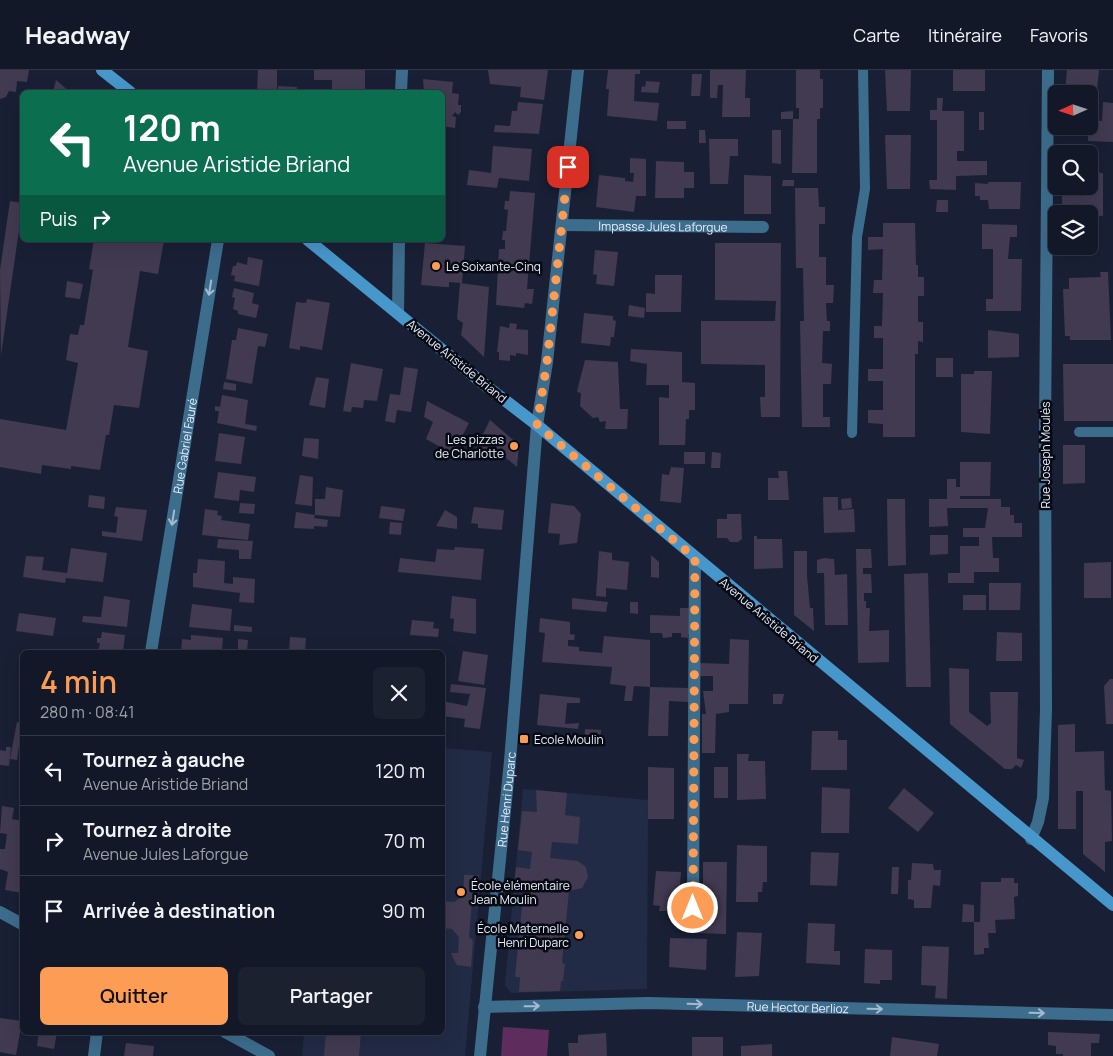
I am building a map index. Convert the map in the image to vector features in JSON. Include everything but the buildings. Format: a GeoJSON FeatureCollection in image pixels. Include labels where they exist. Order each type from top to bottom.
{"type":"FeatureCollection","features":[{"type":"Feature","properties":{"kind":"main road"},"geometry":{"type":"LineString","coordinates":[[102,70],[127,90]]}},
{"type":"Feature","properties":{"kind":"main road","name":"Avenue Aristide Briand"},"geometry":{"type":"LineString","coordinates":[[310,242],[537,425],[1031,839],[1113,905]]}},
{"type":"Feature","properties":{"kind":"street"},"geometry":{"type":"LineString","coordinates":[[401,90],[402,70]]}},
{"type":"Feature","properties":{"kind":"street","name":"Rue Henri Duparc"},"geometry":{"type":"LineString","coordinates":[[480,1056],[510,760],[537,425],[547,362],[578,70]]}},
{"type":"Feature","properties":{"kind":"street","name":"Rue Joseph Moulès"},"geometry":{"type":"LineString","coordinates":[[1031,839],[1038,822],[1043,798],[1046,710],[1045,433],[1048,70]]}},
{"type":"Feature","properties":{"kind":"street","name":"Impasse Jules Laforgue"},"geometry":{"type":"LineString","coordinates":[[562,225],[763,227]]}},
{"type":"Feature","properties":{"kind":"street","name":"Rue Gabriel Fauré"},"geometry":{"type":"LineString","coordinates":[[151,650],[218,242]]}},
{"type":"Feature","properties":{"kind":"street"},"geometry":{"type":"LineString","coordinates":[[398,313],[399,242]]}},
{"type":"Feature","properties":{"kind":"street"},"geometry":{"type":"LineString","coordinates":[[693,908],[695,558]]}},
{"type":"Feature","properties":{"kind":"street"},"geometry":{"type":"LineString","coordinates":[[0,912],[20,923]]}},
{"type":"Feature","properties":{"kind":"street","name":"Rue Hector Berlioz"},"geometry":{"type":"LineString","coordinates":[[484,1007],[648,1003],[1113,1015]]}},
{"type":"Feature","properties":{"kind":"street"},"geometry":{"type":"LineString","coordinates":[[94,1056],[97,1035]]}},
{"type":"Feature","properties":{"kind":"street"},"geometry":{"type":"LineString","coordinates":[[230,1035],[269,1056]]}},
{"type":"Feature","properties":{"kind":"lane"},"geometry":{"type":"LineString","coordinates":[[852,433],[857,237],[865,189],[863,70]]}},
{"type":"Feature","properties":{"kind":"lane"},"geometry":{"type":"LineString","coordinates":[[1079,432],[1113,432]]}},
{"type":"Feature","properties":{"kind":"shaded area","name":"École élémentaire Jean Moulin"},"geometry":{"type":"Polygon","coordinates":[[[445,748],[492,752],[465,1056],[302,1056],[304,1035],[445,1035],[445,748]]]}},
{"type":"Feature","properties":{"kind":"shaded area","name":"École Maternelle Henri Duparc"},"geometry":{"type":"Polygon","coordinates":[[[523,789],[648,800],[647,989],[511,993],[505,985],[523,789]]]}},
{"type":"Feature","properties":{"kind":"shaded area"},"geometry":{"type":"Polygon","coordinates":[[[503,1027],[549,1030],[547,1056],[501,1056],[503,1027]]]}},
{"type":"Feature","properties":{"kind":"place","name":"Le Soixante-Cinq"},"geometry":{"type":"Point","coordinates":[436,266]}},
{"type":"Feature","properties":{"kind":"place","name":"Les pizzas de Charlotte"},"geometry":{"type":"Point","coordinates":[514,446]}},
{"type":"Feature","properties":{"kind":"place","name":"Ecole Moulin"},"geometry":{"type":"Point","coordinates":[524,739]}},
{"type":"Feature","properties":{"kind":"place","name":"École élémentaire Jean Moulin"},"geometry":{"type":"Point","coordinates":[461,892]}},
{"type":"Feature","properties":{"kind":"place","name":"École Maternelle Henri Duparc"},"geometry":{"type":"Point","coordinates":[579,935]}},
{"type":"Feature","properties":{"kind":"route"},"geometry":{"type":"LineString","coordinates":[[568,167],[547,362],[537,425],[695,558],[693,908]]}}]}
